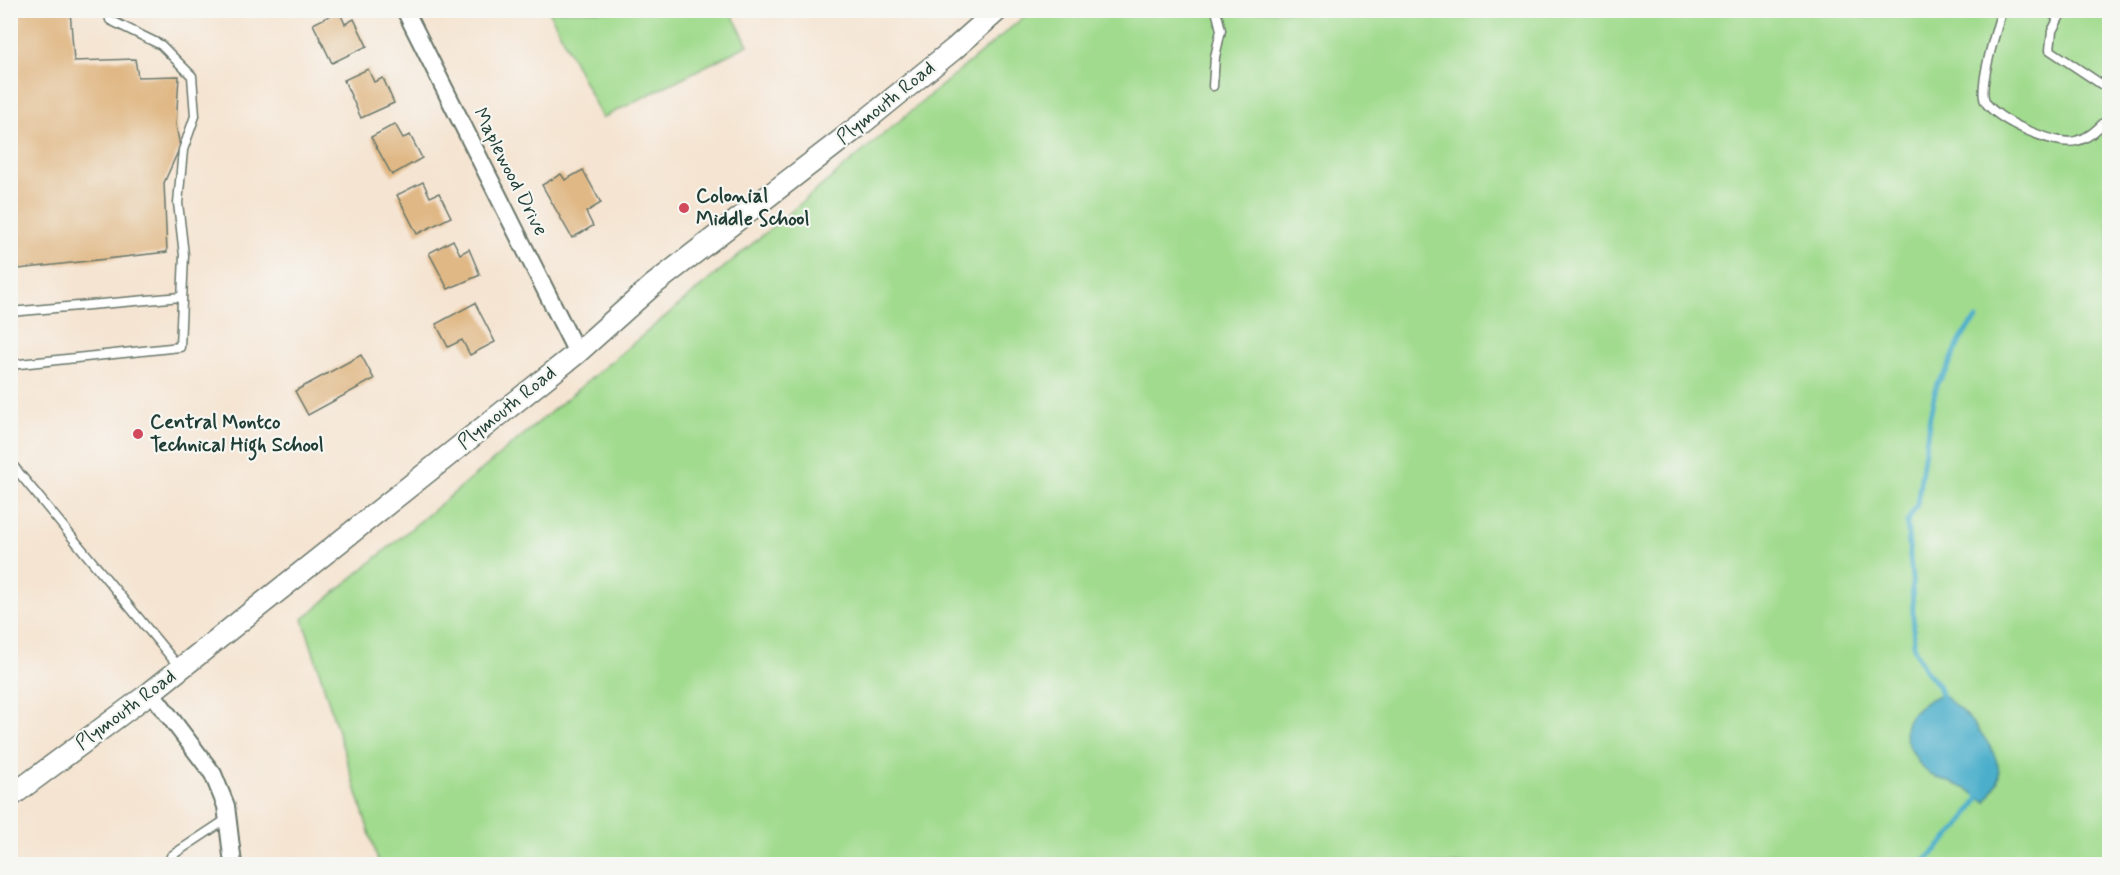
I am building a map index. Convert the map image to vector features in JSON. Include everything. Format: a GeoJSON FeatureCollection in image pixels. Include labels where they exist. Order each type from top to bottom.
{"type":"FeatureCollection","features":[{"type":"Feature","properties":{"kind":"street","name":"Maplewood Drive"},"geometry":{"type":"LineString","coordinates":[[405,10],[577,353]]}},
{"type":"Feature","properties":{"kind":"street","name":"Plymouth Road"},"geometry":{"type":"LineString","coordinates":[[10,797],[151,692],[577,353],[653,285],[854,130],[998,10]]}},
{"type":"Feature","properties":{"kind":"street"},"geometry":{"type":"LineString","coordinates":[[151,692],[213,774],[226,806],[233,864]]}},
{"type":"Feature","properties":{"kind":"lane"},"geometry":{"type":"LineString","coordinates":[[10,365],[180,347],[184,255],[178,203],[183,150],[195,116],[192,76],[162,45],[110,20],[108,10]]}},
{"type":"Feature","properties":{"kind":"lane"},"geometry":{"type":"LineString","coordinates":[[1213,86],[1215,57],[1221,30],[1216,10]]}},
{"type":"Feature","properties":{"kind":"lane"},"geometry":{"type":"LineString","coordinates":[[2002,10],[1983,85],[1985,101],[2000,115],[2020,127],[2058,142],[2076,141],[2091,134],[2109,117]]}},
{"type":"Feature","properties":{"kind":"lane"},"geometry":{"type":"LineString","coordinates":[[2049,10],[2058,20]]}},
{"type":"Feature","properties":{"kind":"lane"},"geometry":{"type":"LineString","coordinates":[[2063,10],[2052,31],[2049,50],[2109,90]]}},
{"type":"Feature","properties":{"kind":"lane"},"geometry":{"type":"LineString","coordinates":[[10,312],[181,297]]}},
{"type":"Feature","properties":{"kind":"lane"},"geometry":{"type":"LineString","coordinates":[[10,462],[180,669]]}},
{"type":"Feature","properties":{"kind":"lane"},"geometry":{"type":"LineString","coordinates":[[169,864],[171,856],[228,818]]}},
{"type":"Feature","properties":{"kind":"green space"},"geometry":{"type":"Polygon","coordinates":[[[549,11],[730,11],[748,45],[602,118],[549,11]]]}},
{"type":"Feature","properties":{"kind":"green space"},"geometry":{"type":"Polygon","coordinates":[[[1031,11],[2109,11],[2109,864],[379,864],[303,619],[1031,11]]]}},
{"type":"Feature","properties":{"kind":"water"},"geometry":{"type":"Polygon","coordinates":[[[1941,694],[1977,728],[1997,761],[1998,780],[1986,802],[1972,792],[1929,773],[1919,763],[1907,743],[1905,733],[1909,717],[1922,704],[1941,694]]]}},
{"type":"Feature","properties":{"kind":"building"},"geometry":{"type":"Polygon","coordinates":[[[10,10],[70,10],[74,61],[135,59],[138,77],[179,76],[176,125],[180,147],[164,183],[167,252],[10,270],[10,10]]]}},
{"type":"Feature","properties":{"kind":"building"},"geometry":{"type":"Polygon","coordinates":[[[339,11],[345,24],[354,19],[367,46],[332,63],[313,24],[339,11]]]}},
{"type":"Feature","properties":{"kind":"building"},"geometry":{"type":"Polygon","coordinates":[[[368,69],[374,82],[383,78],[394,103],[361,118],[344,80],[368,69]]]}},
{"type":"Feature","properties":{"kind":"building"},"geometry":{"type":"Polygon","coordinates":[[[395,124],[403,138],[410,135],[422,158],[392,175],[371,137],[395,124]]]}},
{"type":"Feature","properties":{"kind":"building"},"geometry":{"type":"Polygon","coordinates":[[[583,170],[601,203],[586,212],[593,226],[572,238],[542,185],[561,174],[565,180],[583,170]]]}},
{"type":"Feature","properties":{"kind":"building"},"geometry":{"type":"Polygon","coordinates":[[[423,182],[430,197],[439,193],[451,217],[417,234],[397,195],[423,182]]]}},
{"type":"Feature","properties":{"kind":"building"},"geometry":{"type":"Polygon","coordinates":[[[453,240],[460,254],[469,249],[480,275],[448,289],[429,253],[453,240]]]}},
{"type":"Feature","properties":{"kind":"building"},"geometry":{"type":"Polygon","coordinates":[[[475,303],[495,342],[470,355],[462,340],[448,347],[436,324],[475,303]]]}},
{"type":"Feature","properties":{"kind":"building"},"geometry":{"type":"Polygon","coordinates":[[[361,355],[374,379],[308,415],[295,391],[361,355]]]}},
{"type":"Feature","properties":{"kind":"waterway"},"geometry":{"type":"LineString","coordinates":[[1943,700],[1938,685],[1925,670],[1914,648],[1912,578],[1907,523],[1917,504],[1937,383],[1946,372],[1960,341],[1970,325],[1977,319]]}},
{"type":"Feature","properties":{"kind":"waterway"},"geometry":{"type":"LineString","coordinates":[[1922,864],[1959,827],[1979,798],[1976,791]]}},
{"type":"Feature","properties":{"kind":"place","name":"Colonial Middle School"},"geometry":{"type":"Point","coordinates":[684,208]}},
{"type":"Feature","properties":{"kind":"place","name":"Central Montco Technical High School"},"geometry":{"type":"Point","coordinates":[138,434]}}]}
